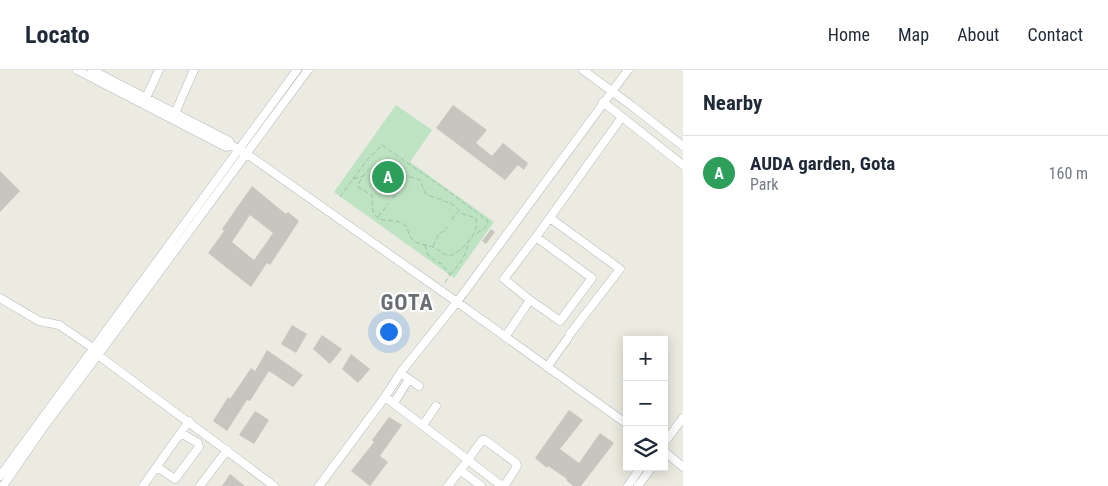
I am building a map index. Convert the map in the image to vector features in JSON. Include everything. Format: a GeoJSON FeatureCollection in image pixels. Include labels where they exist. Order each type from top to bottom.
{"type":"FeatureCollection","features":[{"type":"Feature","properties":{"kind":"street"},"geometry":{"type":"LineString","coordinates":[[77,70],[175,113],[229,141],[231,145],[247,154],[623,421]]}},
{"type":"Feature","properties":{"kind":"street"},"geometry":{"type":"LineString","coordinates":[[92,70],[226,147],[231,145]]}},
{"type":"Feature","properties":{"kind":"street"},"geometry":{"type":"LineString","coordinates":[[145,101],[159,70]]}},
{"type":"Feature","properties":{"kind":"street"},"geometry":{"type":"LineString","coordinates":[[175,113],[194,70]]}},
{"type":"Feature","properties":{"kind":"street"},"geometry":{"type":"LineString","coordinates":[[0,476],[297,70]]}},
{"type":"Feature","properties":{"kind":"street"},"geometry":{"type":"LineString","coordinates":[[4,486],[45,425],[308,70]]}},
{"type":"Feature","properties":{"kind":"street"},"geometry":{"type":"LineString","coordinates":[[583,70],[683,146]]}},
{"type":"Feature","properties":{"kind":"street"},"geometry":{"type":"LineString","coordinates":[[320,486],[401,372],[457,302],[628,70]]}},
{"type":"Feature","properties":{"kind":"street"},"geometry":{"type":"LineString","coordinates":[[603,102],[683,165]]}},
{"type":"Feature","properties":{"kind":"street"},"geometry":{"type":"LineString","coordinates":[[570,334],[560,321],[504,279],[622,117]]}},
{"type":"Feature","properties":{"kind":"street"},"geometry":{"type":"LineString","coordinates":[[547,367],[620,269],[550,218]]}},
{"type":"Feature","properties":{"kind":"street"},"geometry":{"type":"LineString","coordinates":[[536,237],[606,288]]}},
{"type":"Feature","properties":{"kind":"street"},"geometry":{"type":"LineString","coordinates":[[560,321],[592,278]]}},
{"type":"Feature","properties":{"kind":"street"},"geometry":{"type":"LineString","coordinates":[[0,298],[39,321],[59,325],[93,348],[98,355],[274,486]]}},
{"type":"Feature","properties":{"kind":"street"},"geometry":{"type":"LineString","coordinates":[[505,336],[530,300]]}},
{"type":"Feature","properties":{"kind":"street"},"geometry":{"type":"LineString","coordinates":[[401,372],[420,386]]}},
{"type":"Feature","properties":{"kind":"street"},"geometry":{"type":"LineString","coordinates":[[394,403],[409,379]]}},
{"type":"Feature","properties":{"kind":"street"},"geometry":{"type":"LineString","coordinates":[[385,397],[394,403],[468,460],[503,486],[517,466],[516,463],[485,440],[482,440],[468,460],[448,486]]}},
{"type":"Feature","properties":{"kind":"street"},"geometry":{"type":"LineString","coordinates":[[423,425],[436,406]]}},
{"type":"Feature","properties":{"kind":"street"},"geometry":{"type":"LineString","coordinates":[[668,438],[683,418]]}},
{"type":"Feature","properties":{"kind":"street"},"geometry":{"type":"LineString","coordinates":[[143,486],[189,421]]}},
{"type":"Feature","properties":{"kind":"street"},"geometry":{"type":"LineString","coordinates":[[157,467],[175,479],[199,447],[198,443],[181,433]]}},
{"type":"Feature","properties":{"kind":"street"},"geometry":{"type":"LineString","coordinates":[[200,486],[227,450]]}},
{"type":"Feature","properties":{"kind":"street"},"geometry":{"type":"LineString","coordinates":[[668,454],[683,467]]}},
{"type":"Feature","properties":{"kind":"street"},"geometry":{"type":"LineString","coordinates":[[460,470],[481,486]]}},
{"type":"Feature","properties":{"kind":"street"},"geometry":{"type":"LineString","coordinates":[[628,486],[638,471]]}},
{"type":"Feature","properties":{"kind":"street"},"geometry":{"type":"LineString","coordinates":[[638,486],[649,471]]}},
{"type":"Feature","properties":{"kind":"path"},"geometry":{"type":"LineString","coordinates":[[340,197],[368,159],[382,145],[488,221],[482,231],[474,234]]}},
{"type":"Feature","properties":{"kind":"path"},"geometry":{"type":"LineString","coordinates":[[388,159],[397,163],[406,176],[420,180],[425,193],[433,198],[452,204],[458,212],[476,218],[477,226],[474,234],[457,252],[450,256],[411,238],[406,225],[390,220],[384,221],[377,217],[373,213],[372,195],[358,186],[364,175],[375,165],[388,159]]}},
{"type":"Feature","properties":{"kind":"path"},"geometry":{"type":"LineString","coordinates":[[420,180],[424,174]]}},
{"type":"Feature","properties":{"kind":"path"},"geometry":{"type":"LineString","coordinates":[[353,179],[364,175]]}},
{"type":"Feature","properties":{"kind":"path"},"geometry":{"type":"LineString","coordinates":[[392,198],[397,195],[399,188],[404,185],[406,176]]}},
{"type":"Feature","properties":{"kind":"path"},"geometry":{"type":"LineString","coordinates":[[377,217],[388,204]]}},
{"type":"Feature","properties":{"kind":"path"},"geometry":{"type":"LineString","coordinates":[[452,220],[458,212]]}},
{"type":"Feature","properties":{"kind":"path"},"geometry":{"type":"LineString","coordinates":[[432,247],[439,234],[446,230],[447,227]]}},
{"type":"Feature","properties":{"kind":"path"},"geometry":{"type":"LineString","coordinates":[[440,290],[465,256],[468,250],[468,241]]}},
{"type":"Feature","properties":{"kind":"path"},"geometry":{"type":"LineString","coordinates":[[424,244],[428,255],[442,264],[450,275]]}},
{"type":"Feature","properties":{"kind":"green space"},"geometry":{"type":"Polygon","coordinates":[[[396,105],[432,130],[410,162],[494,222],[454,278],[334,192],[396,105]]]}},
{"type":"Feature","properties":{"kind":"building"},"geometry":{"type":"Polygon","coordinates":[[[453,105],[487,130],[476,143],[492,156],[503,143],[528,163],[524,170],[518,165],[505,180],[436,128],[453,105]]]}},
{"type":"Feature","properties":{"kind":"building"},"geometry":{"type":"Polygon","coordinates":[[[0,171],[20,191],[0,212],[0,171]]]}},
{"type":"Feature","properties":{"kind":"building"},"geometry":{"type":"Polygon","coordinates":[[[252,186],[286,214],[288,212],[299,221],[270,265],[267,263],[251,287],[208,253],[224,231],[222,229],[252,186]],[[250,215],[232,242],[254,260],[273,233],[250,215]]]}},
{"type":"Feature","properties":{"kind":"building"},"geometry":{"type":"Polygon","coordinates":[[[491,229],[495,232],[486,244],[482,241],[491,229]]]}},
{"type":"Feature","properties":{"kind":"building"},"geometry":{"type":"Polygon","coordinates":[[[292,325],[307,334],[296,353],[281,344],[292,325]]]}},
{"type":"Feature","properties":{"kind":"building"},"geometry":{"type":"Polygon","coordinates":[[[322,335],[342,349],[330,364],[313,349],[322,335]]]}},
{"type":"Feature","properties":{"kind":"building"},"geometry":{"type":"Polygon","coordinates":[[[267,350],[303,375],[293,387],[269,371],[250,401],[247,400],[227,431],[213,421],[228,397],[230,399],[251,368],[255,371],[267,350]]]}},
{"type":"Feature","properties":{"kind":"building"},"geometry":{"type":"Polygon","coordinates":[[[351,354],[370,369],[358,383],[342,369],[351,354]]]}},
{"type":"Feature","properties":{"kind":"building"},"geometry":{"type":"Polygon","coordinates":[[[569,410],[583,420],[560,449],[579,463],[600,433],[614,443],[581,486],[573,486],[567,479],[548,466],[547,468],[535,458],[569,410]]]}},
{"type":"Feature","properties":{"kind":"building"},"geometry":{"type":"Polygon","coordinates":[[[255,411],[269,420],[254,444],[239,435],[255,411]]]}},
{"type":"Feature","properties":{"kind":"building"},"geometry":{"type":"Polygon","coordinates":[[[389,417],[402,425],[380,456],[388,462],[370,486],[351,471],[374,442],[372,440],[389,417]]]}},
{"type":"Feature","properties":{"kind":"building"},"geometry":{"type":"Polygon","coordinates":[[[230,474],[245,486],[222,486],[230,474]]]}},
{"type":"Feature","properties":{"kind":"place","name":"AUDA garden, Gota"},"geometry":{"type":"Point","coordinates":[388,177]}},
{"type":"Feature","properties":{"kind":"district","name":"GOTA"},"geometry":{"type":"Point","coordinates":[407,302]}}]}
